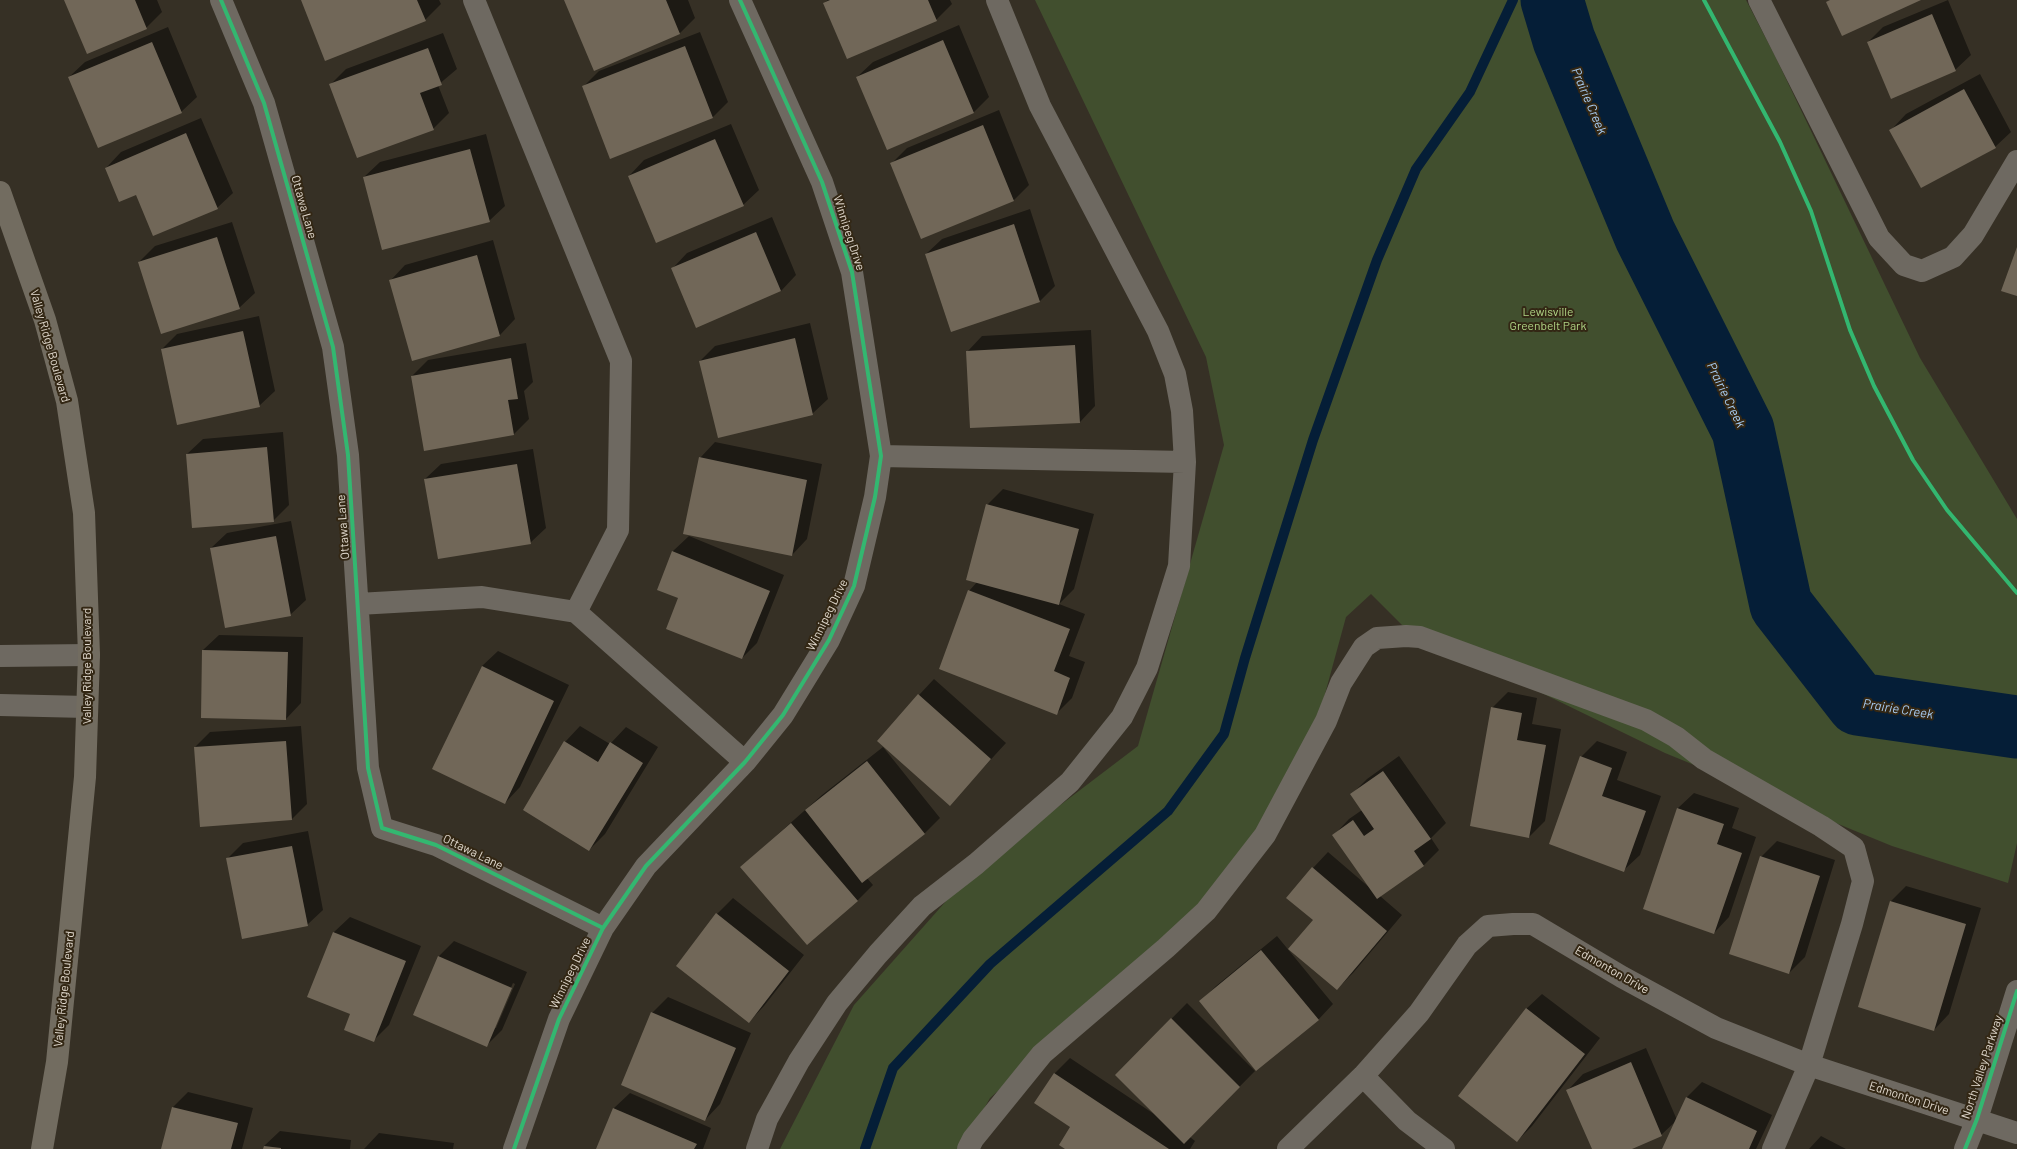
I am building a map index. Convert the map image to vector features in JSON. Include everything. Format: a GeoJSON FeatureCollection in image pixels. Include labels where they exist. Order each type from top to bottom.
{"type":"FeatureCollection","features":[{"type":"Feature","properties":{"kind":"main road","name":"Valley Ridge Boulevard"},"geometry":{"type":"LineString","coordinates":[[0,192],[45,320],[67,401],[84,513],[89,655],[85,777],[58,1054],[42,1149]]}},
{"type":"Feature","properties":{"kind":"street","name":"Ottawa Lane"},"geometry":{"type":"LineString","coordinates":[[221,0],[264,103],[333,347],[348,456],[368,768],[382,828],[436,845],[603,928]]}},
{"type":"Feature","properties":{"kind":"street"},"geometry":{"type":"LineString","coordinates":[[474,0],[621,361],[618,530],[576,612]]}},
{"type":"Feature","properties":{"kind":"street","name":"Winnipeg Drive"},"geometry":{"type":"LineString","coordinates":[[514,1149],[559,1019],[603,928],[646,866],[745,762],[783,715],[829,640],[854,586],[867,538],[881,456],[852,272],[822,182],[740,0]]}},
{"type":"Feature","properties":{"kind":"street"},"geometry":{"type":"LineString","coordinates":[[757,1149],[767,1119],[799,1061],[837,1003],[878,954],[922,906],[976,864],[1070,782],[1122,717],[1147,668],[1179,566],[1185,462],[1182,410],[1175,374],[1158,331],[1040,106],[997,0]]}},
{"type":"Feature","properties":{"kind":"street"},"geometry":{"type":"LineString","coordinates":[[1759,0],[1879,238],[1904,265],[1922,270],[1953,257],[1972,235],[2017,161]]}},
{"type":"Feature","properties":{"kind":"street"},"geometry":{"type":"LineString","coordinates":[[881,456],[1185,462]]}},
{"type":"Feature","properties":{"kind":"street"},"geometry":{"type":"LineString","coordinates":[[358,604],[482,598],[576,612],[745,762]]}},
{"type":"Feature","properties":{"kind":"street"},"geometry":{"type":"LineString","coordinates":[[968,1149],[973,1139],[1042,1054],[1166,948],[1206,911],[1265,835],[1322,728],[1341,683],[1352,665],[1370,642],[1377,638],[1392,636],[1420,637],[1646,720],[1676,737],[1704,759],[1821,826],[1854,848],[1862,881],[1852,924],[1809,1065],[1773,1149]]}},
{"type":"Feature","properties":{"kind":"street"},"geometry":{"type":"LineString","coordinates":[[0,656],[89,655]]}},
{"type":"Feature","properties":{"kind":"street"},"geometry":{"type":"LineString","coordinates":[[0,705],[87,708]]}},
{"type":"Feature","properties":{"kind":"street","name":"Edmonton Drive"},"geometry":{"type":"LineString","coordinates":[[1288,1149],[1363,1076],[1419,1013],[1467,945],[1488,926],[1513,924],[1533,924],[1622,977],[1716,1028],[1809,1065],[2017,1133]]}},
{"type":"Feature","properties":{"kind":"street","name":"North Valley Parkway"},"geometry":{"type":"LineString","coordinates":[[1965,1149],[1977,1119],[2017,991]]}},
{"type":"Feature","properties":{"kind":"street"},"geometry":{"type":"LineString","coordinates":[[1363,1076],[1407,1121],[1444,1149]]}},
{"type":"Feature","properties":{"kind":"path"},"geometry":{"type":"LineString","coordinates":[[1704,0],[1780,142],[1811,210],[1850,330],[1874,386],[1913,460],[1943,503],[2017,593]]}},
{"type":"Feature","properties":{"kind":"green space","name":"Lewisville Greenbelt Park"},"geometry":{"type":"Polygon","coordinates":[[[1035,0],[1746,0],[1775,56],[1920,358],[2017,519],[2017,843],[2008,883],[1892,846],[1665,753],[1402,625],[1371,594],[1346,617],[1302,778],[1228,884],[990,1098],[961,1149],[780,1149],[854,1005],[971,873],[1138,746],[1224,445],[1206,357],[1035,0]]]}},
{"type":"Feature","properties":{"kind":"building"},"geometry":{"type":"Polygon","coordinates":[[[64,0],[135,0],[147,29],[87,54],[64,0]]]}},
{"type":"Feature","properties":{"kind":"building"},"geometry":{"type":"Polygon","coordinates":[[[301,0],[417,0],[426,21],[325,61],[301,0]]]}},
{"type":"Feature","properties":{"kind":"building"},"geometry":{"type":"Polygon","coordinates":[[[564,0],[666,0],[680,34],[594,71],[564,0]]]}},
{"type":"Feature","properties":{"kind":"building"},"geometry":{"type":"Polygon","coordinates":[[[830,0],[928,0],[937,21],[847,59],[823,3],[830,0]]]}},
{"type":"Feature","properties":{"kind":"building"},"geometry":{"type":"Polygon","coordinates":[[[1830,0],[1921,0],[1842,36],[1826,2],[1830,0]]]}},
{"type":"Feature","properties":{"kind":"building"},"geometry":{"type":"Polygon","coordinates":[[[1932,14],[1956,71],[1891,99],[1867,42],[1932,14]]]}},
{"type":"Feature","properties":{"kind":"building"},"geometry":{"type":"Polygon","coordinates":[[[943,40],[974,113],[887,150],[856,77],[943,40]]]}},
{"type":"Feature","properties":{"kind":"building"},"geometry":{"type":"Polygon","coordinates":[[[152,42],[182,113],[98,148],[68,77],[152,42]]]}},
{"type":"Feature","properties":{"kind":"building"},"geometry":{"type":"Polygon","coordinates":[[[685,46],[713,118],[610,159],[582,86],[685,46]]]}},
{"type":"Feature","properties":{"kind":"building"},"geometry":{"type":"Polygon","coordinates":[[[428,48],[442,85],[420,93],[434,130],[357,158],[329,84],[428,48]]]}},
{"type":"Feature","properties":{"kind":"building"},"geometry":{"type":"Polygon","coordinates":[[[1964,89],[1996,148],[1921,188],[1889,130],[1964,89]]]}},
{"type":"Feature","properties":{"kind":"building"},"geometry":{"type":"Polygon","coordinates":[[[983,125],[1014,201],[921,239],[890,163],[983,125]]]}},
{"type":"Feature","properties":{"kind":"building"},"geometry":{"type":"Polygon","coordinates":[[[186,133],[218,209],[153,236],[136,195],[119,202],[105,168],[186,133]]]}},
{"type":"Feature","properties":{"kind":"building"},"geometry":{"type":"Polygon","coordinates":[[[715,139],[744,206],[656,243],[628,176],[715,139]]]}},
{"type":"Feature","properties":{"kind":"building"},"geometry":{"type":"Polygon","coordinates":[[[470,149],[490,222],[382,250],[363,177],[470,149]]]}},
{"type":"Feature","properties":{"kind":"building"},"geometry":{"type":"Polygon","coordinates":[[[1014,224],[1040,302],[951,332],[925,254],[1014,224]]]}},
{"type":"Feature","properties":{"kind":"building"},"geometry":{"type":"Polygon","coordinates":[[[756,232],[781,291],[696,328],[671,268],[756,232]]]}},
{"type":"Feature","properties":{"kind":"building"},"geometry":{"type":"Polygon","coordinates":[[[217,237],[240,309],[161,334],[138,262],[217,237]]]}},
{"type":"Feature","properties":{"kind":"building"},"geometry":{"type":"Polygon","coordinates":[[[2017,247],[2017,296],[2001,291],[2017,247]]]}},
{"type":"Feature","properties":{"kind":"building"},"geometry":{"type":"Polygon","coordinates":[[[477,255],[500,336],[412,361],[389,280],[477,255]]]}},
{"type":"Feature","properties":{"kind":"building"},"geometry":{"type":"Polygon","coordinates":[[[243,331],[260,407],[177,425],[161,349],[243,331]]]}},
{"type":"Feature","properties":{"kind":"building"},"geometry":{"type":"Polygon","coordinates":[[[795,338],[813,415],[718,438],[699,361],[795,338]]]}},
{"type":"Feature","properties":{"kind":"building"},"geometry":{"type":"Polygon","coordinates":[[[1075,345],[1080,423],[970,428],[966,351],[1075,345]]]}},
{"type":"Feature","properties":{"kind":"building"},"geometry":{"type":"Polygon","coordinates":[[[511,358],[518,399],[508,400],[514,435],[424,451],[411,376],[511,358]]]}},
{"type":"Feature","properties":{"kind":"building"},"geometry":{"type":"Polygon","coordinates":[[[267,447],[274,522],[192,528],[186,454],[267,447]]]}},
{"type":"Feature","properties":{"kind":"building"},"geometry":{"type":"Polygon","coordinates":[[[699,457],[807,480],[792,556],[683,534],[699,457]]]}},
{"type":"Feature","properties":{"kind":"building"},"geometry":{"type":"Polygon","coordinates":[[[517,464],[531,544],[438,559],[424,479],[517,464]]]}},
{"type":"Feature","properties":{"kind":"building"},"geometry":{"type":"Polygon","coordinates":[[[986,504],[1079,529],[1059,605],[966,580],[986,504]]]}},
{"type":"Feature","properties":{"kind":"building"},"geometry":{"type":"Polygon","coordinates":[[[276,536],[291,616],[225,628],[210,548],[276,536]]]}},
{"type":"Feature","properties":{"kind":"building"},"geometry":{"type":"Polygon","coordinates":[[[672,551],[770,591],[742,659],[666,629],[678,598],[657,590],[672,551]]]}},
{"type":"Feature","properties":{"kind":"building"},"geometry":{"type":"Polygon","coordinates":[[[968,590],[1070,629],[1054,671],[1070,678],[1057,715],[939,669],[968,590]]]}},
{"type":"Feature","properties":{"kind":"building"},"geometry":{"type":"Polygon","coordinates":[[[202,650],[288,652],[286,720],[201,718],[202,650]]]}},
{"type":"Feature","properties":{"kind":"building"},"geometry":{"type":"Polygon","coordinates":[[[482,666],[554,701],[505,804],[432,769],[482,666]]]}},
{"type":"Feature","properties":{"kind":"building"},"geometry":{"type":"Polygon","coordinates":[[[918,694],[991,759],[950,806],[877,741],[918,694]]]}},
{"type":"Feature","properties":{"kind":"building"},"geometry":{"type":"Polygon","coordinates":[[[1491,707],[1522,713],[1517,740],[1546,745],[1529,838],[1470,826],[1491,707]]]}},
{"type":"Feature","properties":{"kind":"building"},"geometry":{"type":"Polygon","coordinates":[[[286,741],[292,820],[200,827],[194,747],[286,741]]]}},
{"type":"Feature","properties":{"kind":"building"},"geometry":{"type":"Polygon","coordinates":[[[564,741],[598,762],[610,742],[643,763],[589,851],[523,810],[564,741]]]}},
{"type":"Feature","properties":{"kind":"building"},"geometry":{"type":"Polygon","coordinates":[[[1580,756],[1612,768],[1602,796],[1646,811],[1624,872],[1549,844],[1580,756]]]}},
{"type":"Feature","properties":{"kind":"building"},"geometry":{"type":"Polygon","coordinates":[[[867,761],[925,834],[862,883],[805,810],[867,761]]]}},
{"type":"Feature","properties":{"kind":"building"},"geometry":{"type":"Polygon","coordinates":[[[1383,771],[1431,839],[1414,851],[1424,866],[1377,899],[1332,835],[1353,820],[1364,836],[1374,829],[1350,794],[1383,771]]]}},
{"type":"Feature","properties":{"kind":"building"},"geometry":{"type":"Polygon","coordinates":[[[1677,808],[1724,824],[1717,844],[1742,853],[1714,934],[1643,909],[1677,808]]]}},
{"type":"Feature","properties":{"kind":"building"},"geometry":{"type":"Polygon","coordinates":[[[791,823],[858,901],[807,945],[740,867],[791,823]]]}},
{"type":"Feature","properties":{"kind":"building"},"geometry":{"type":"Polygon","coordinates":[[[292,846],[308,926],[242,939],[226,858],[292,846]]]}},
{"type":"Feature","properties":{"kind":"building"},"geometry":{"type":"Polygon","coordinates":[[[1760,856],[1820,876],[1789,974],[1729,954],[1760,856]]]}},
{"type":"Feature","properties":{"kind":"building"},"geometry":{"type":"Polygon","coordinates":[[[1312,867],[1387,931],[1337,990],[1288,949],[1313,920],[1286,898],[1312,867]]]}},
{"type":"Feature","properties":{"kind":"building"},"geometry":{"type":"Polygon","coordinates":[[[1890,901],[1966,924],[1934,1031],[1858,1007],[1890,901]]]}},
{"type":"Feature","properties":{"kind":"building"},"geometry":{"type":"Polygon","coordinates":[[[716,913],[789,971],[749,1023],[676,966],[716,913]]]}},
{"type":"Feature","properties":{"kind":"building"},"geometry":{"type":"Polygon","coordinates":[[[333,932],[406,961],[374,1042],[344,1030],[350,1014],[307,997],[333,932]]]}},
{"type":"Feature","properties":{"kind":"building"},"geometry":{"type":"Polygon","coordinates":[[[1261,950],[1319,1020],[1256,1071],[1199,1001],[1261,950]]]}},
{"type":"Feature","properties":{"kind":"building"},"geometry":{"type":"Polygon","coordinates":[[[438,956],[512,988],[487,1047],[413,1015],[438,956]]]}},
{"type":"Feature","properties":{"kind":"building"},"geometry":{"type":"Polygon","coordinates":[[[1526,1008],[1585,1054],[1517,1142],[1458,1096],[1526,1008]]]}},
{"type":"Feature","properties":{"kind":"building"},"geometry":{"type":"Polygon","coordinates":[[[651,1012],[736,1048],[705,1121],[621,1085],[651,1012]]]}},
{"type":"Feature","properties":{"kind":"building"},"geometry":{"type":"Polygon","coordinates":[[[1171,1018],[1240,1087],[1184,1144],[1115,1075],[1171,1018]]]}},
{"type":"Feature","properties":{"kind":"building"},"geometry":{"type":"Polygon","coordinates":[[[1631,1062],[1662,1136],[1632,1149],[1592,1149],[1566,1090],[1631,1062]]]}},
{"type":"Feature","properties":{"kind":"building"},"geometry":{"type":"Polygon","coordinates":[[[1054,1073],[1169,1149],[1065,1149],[1059,1145],[1070,1127],[1034,1103],[1054,1073]]]}},
{"type":"Feature","properties":{"kind":"building"},"geometry":{"type":"Polygon","coordinates":[[[1686,1097],[1757,1131],[1749,1149],[1662,1149],[1686,1097]]]}},
{"type":"Feature","properties":{"kind":"building"},"geometry":{"type":"Polygon","coordinates":[[[172,1107],[238,1123],[231,1149],[161,1149],[172,1107]]]}},
{"type":"Feature","properties":{"kind":"building"},"geometry":{"type":"Polygon","coordinates":[[[613,1108],[697,1144],[694,1149],[596,1149],[613,1108]]]}},
{"type":"Feature","properties":{"kind":"building"},"geometry":{"type":"Polygon","coordinates":[[[264,1146],[281,1148],[281,1149],[263,1149],[264,1146]]]}},
{"type":"Feature","properties":{"kind":"waterway"},"geometry":{"type":"LineString","coordinates":[[865,1149],[893,1068],[990,964],[1168,811],[1224,734],[1245,658],[1313,440],[1377,260],[1416,169],[1470,92],[1513,0]]}},
{"type":"Feature","properties":{"kind":"waterway","name":"Prairie Creek"},"geometry":{"type":"LineString","coordinates":[[1552,0],[1564,40],[1645,235],[1743,430],[1781,605],[1858,704],[2017,727]]}},
{"type":"Feature","properties":{"kind":"cycle path"},"geometry":{"type":"LineString","coordinates":[[221,0],[264,103],[333,347],[348,455],[368,768],[382,828],[436,845],[603,928]]}},
{"type":"Feature","properties":{"kind":"cycle path"},"geometry":{"type":"LineString","coordinates":[[514,1149],[559,1019],[603,928],[646,866],[745,762],[783,715],[829,640],[854,586],[875,497],[881,456],[852,272],[822,182],[740,0]]}},
{"type":"Feature","properties":{"kind":"cycle path"},"geometry":{"type":"LineString","coordinates":[[1704,0],[1780,142],[1811,211],[1850,330],[1874,386],[1913,460],[1947,510],[2017,593]]}},
{"type":"Feature","properties":{"kind":"cycle path"},"geometry":{"type":"LineString","coordinates":[[1965,1149],[1977,1119],[2017,991]]}}]}
